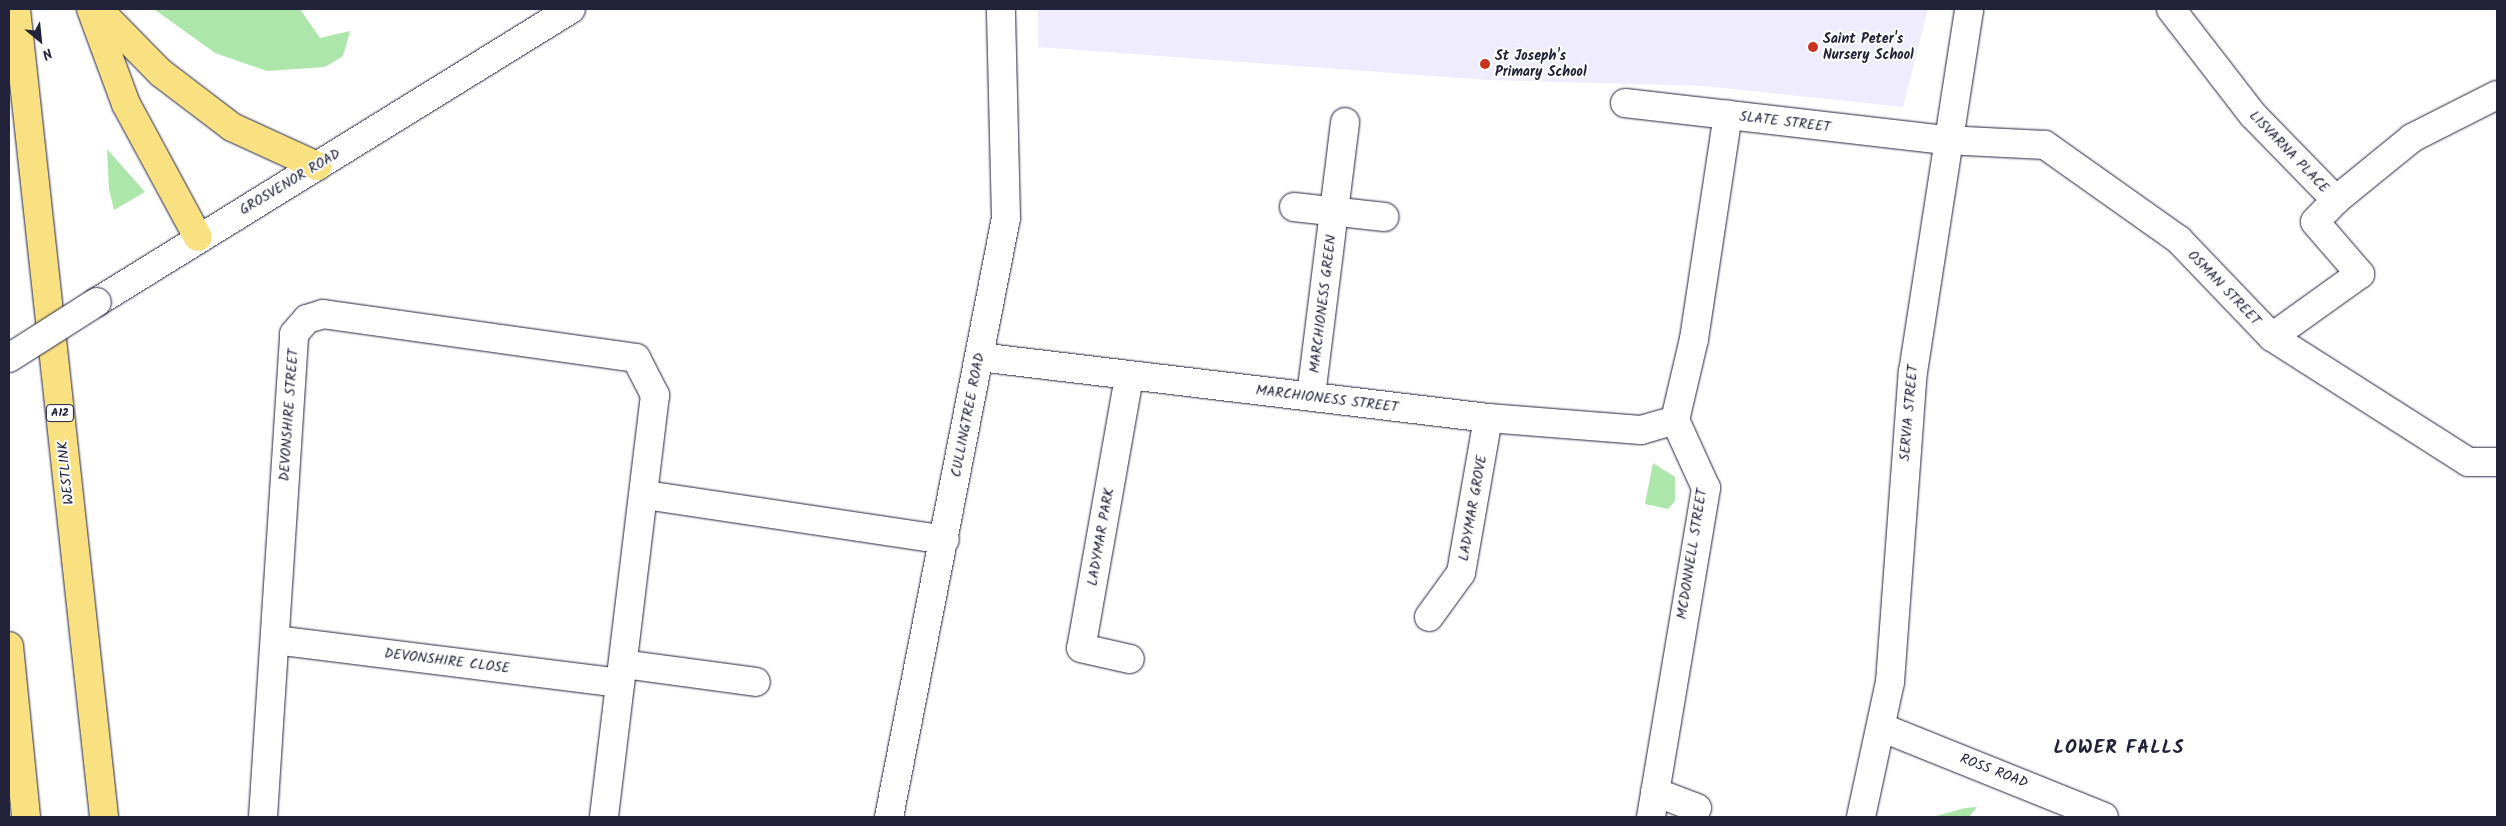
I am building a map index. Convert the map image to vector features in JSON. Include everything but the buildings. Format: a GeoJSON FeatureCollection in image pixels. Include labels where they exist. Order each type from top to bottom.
{"type":"FeatureCollection","features":[{"type":"Feature","properties":{"kind":"highway","name":"WESTLINK"},"geometry":{"type":"LineString","coordinates":[[16,9],[104,817]]}},
{"type":"Feature","properties":{"kind":"highway"},"geometry":{"type":"LineString","coordinates":[[91,9],[126,104],[198,237]]}},
{"type":"Feature","properties":{"kind":"highway"},"geometry":{"type":"LineString","coordinates":[[98,9],[161,73],[232,127],[317,166]]}},
{"type":"Feature","properties":{"kind":"highway"},"geometry":{"type":"LineString","coordinates":[[9,646],[26,817]]}},
{"type":"Feature","properties":{"kind":"street","name":"GROSVENOR ROAD"},"geometry":{"type":"LineString","coordinates":[[9,358],[198,237],[572,9]]}},
{"type":"Feature","properties":{"kind":"street","name":"CULLINGTREE ROAD"},"geometry":{"type":"LineString","coordinates":[[889,817],[945,540],[1006,218],[1001,9]]}},
{"type":"Feature","properties":{"kind":"street","name":"SERVIA STREET"},"geometry":{"type":"LineString","coordinates":[[1861,817],[1883,728],[1890,682],[1913,372],[1945,140],[1968,9]]}},
{"type":"Feature","properties":{"kind":"street","name":"LISVARNA PLACE"},"geometry":{"type":"LineString","coordinates":[[2171,9],[2253,116],[2336,200],[2314,222],[2360,274],[2272,337]]}},
{"type":"Feature","properties":{"kind":"street"},"geometry":{"type":"LineString","coordinates":[[2336,200],[2412,138],[2497,95]]}},
{"type":"Feature","properties":{"kind":"street","name":"SLATE STREET"},"geometry":{"type":"LineString","coordinates":[[1625,103],[1945,140]]}},
{"type":"Feature","properties":{"kind":"street"},"geometry":{"type":"LineString","coordinates":[[1675,420],[1694,339],[1728,115]]}},
{"type":"Feature","properties":{"kind":"street","name":"MARCHIONESS GREEN"},"geometry":{"type":"LineString","coordinates":[[1311,396],[1345,122]]}},
{"type":"Feature","properties":{"kind":"street","name":"OSMAN STREET"},"geometry":{"type":"LineString","coordinates":[[1945,140],[2045,145],[2066,157],[2179,240],[2272,337],[2468,462],[2497,462]]}},
{"type":"Feature","properties":{"kind":"street"},"geometry":{"type":"LineString","coordinates":[[1294,207],[1384,218]]}},
{"type":"Feature","properties":{"kind":"street","name":"DEVONSHIRE STREET"},"geometry":{"type":"LineString","coordinates":[[263,817],[294,334],[307,319],[323,314],[636,358],[655,395],[645,495]]}},
{"type":"Feature","properties":{"kind":"street","name":"MARCHIONESS STREET"},"geometry":{"type":"LineString","coordinates":[[979,357],[1129,377],[1311,396],[1488,418],[1641,430],[1675,420]]}},
{"type":"Feature","properties":{"kind":"street","name":"LADYMAR PARK"},"geometry":{"type":"LineString","coordinates":[[1129,377],[1081,648],[1130,660]]}},
{"type":"Feature","properties":{"kind":"street","name":"LADYMAR GROVE"},"geometry":{"type":"LineString","coordinates":[[1429,617],[1461,573],[1488,418]]}},
{"type":"Feature","properties":{"kind":"street","name":"MCDONNELL STREET"},"geometry":{"type":"LineString","coordinates":[[1675,420],[1706,488],[1653,805],[1698,808]]}},
{"type":"Feature","properties":{"kind":"street"},"geometry":{"type":"LineString","coordinates":[[604,817],[645,495],[945,540]]}},
{"type":"Feature","properties":{"kind":"street","name":"DEVONSHIRE CLOSE"},"geometry":{"type":"LineString","coordinates":[[275,640],[621,674],[756,682]]}},
{"type":"Feature","properties":{"kind":"street","name":"ROSS ROAD"},"geometry":{"type":"LineString","coordinates":[[1883,728],[2104,817]]}},
{"type":"Feature","properties":{"kind":"shaded area","name":"St Joseph's Primary School"},"geometry":{"type":"Polygon","coordinates":[[[1038,9],[1928,9],[1903,107],[1704,86],[1487,80],[1038,47],[1038,9]]]}},
{"type":"Feature","properties":{"kind":"green space"},"geometry":{"type":"Polygon","coordinates":[[[154,9],[300,9],[320,38],[350,31],[343,56],[325,67],[267,71],[215,53],[154,9]]]}},
{"type":"Feature","properties":{"kind":"green space"},"geometry":{"type":"Polygon","coordinates":[[[107,149],[145,192],[114,210],[109,189],[107,149]]]}},
{"type":"Feature","properties":{"kind":"green space"},"geometry":{"type":"Polygon","coordinates":[[[1653,463],[1675,477],[1675,501],[1668,509],[1645,504],[1653,463]]]}},
{"type":"Feature","properties":{"kind":"green space"},"geometry":{"type":"Polygon","coordinates":[[[1977,807],[1969,817],[1932,817],[1965,808],[1977,807]]]}},
{"type":"Feature","properties":{"kind":"place","name":"Saint Peter's Nursery School"},"geometry":{"type":"Point","coordinates":[1813,47]}},
{"type":"Feature","properties":{"kind":"place","name":"St Joseph's Primary School"},"geometry":{"type":"Point","coordinates":[1485,64]}},
{"type":"Feature","properties":{"kind":"district","name":"LOWER FALLS"},"geometry":{"type":"Point","coordinates":[2119,749]}}]}
